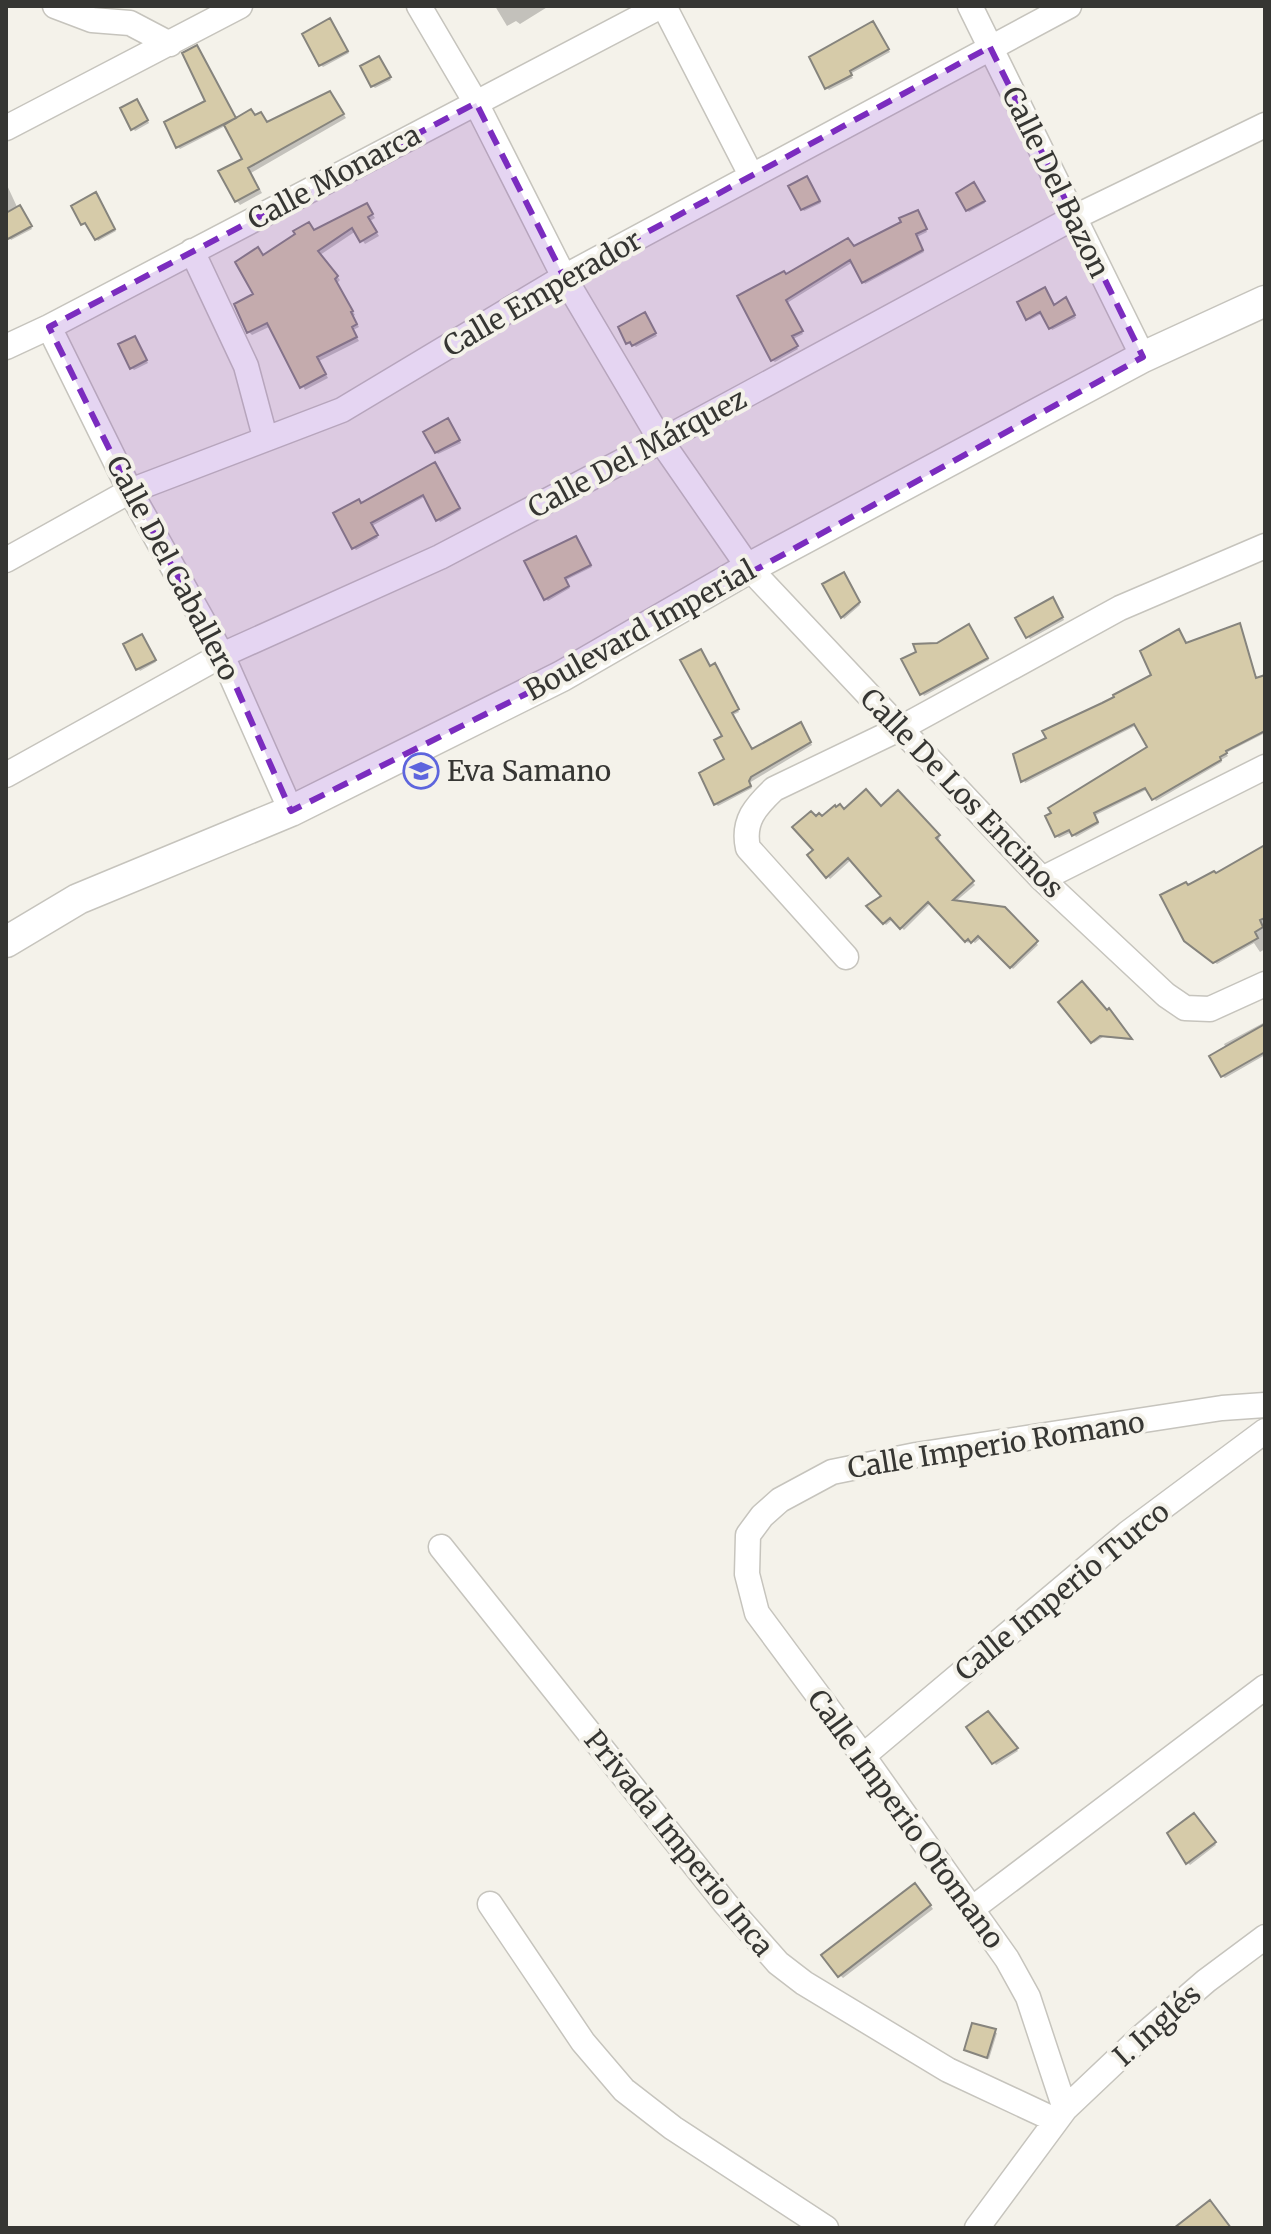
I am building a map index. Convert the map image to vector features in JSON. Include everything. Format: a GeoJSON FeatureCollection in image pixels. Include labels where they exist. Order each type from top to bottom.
{"type":"FeatureCollection","features":[{"type":"Feature","properties":{"kind":"street"},"geometry":{"type":"LineString","coordinates":[[55,6],[92,20],[130,23],[170,44]]}},
{"type":"Feature","properties":{"kind":"street"},"geometry":{"type":"LineString","coordinates":[[6,128],[240,6]]}},
{"type":"Feature","properties":{"kind":"street"},"geometry":{"type":"LineString","coordinates":[[419,6],[476,103],[564,277],[661,441],[749,568]]}},
{"type":"Feature","properties":{"kind":"street"},"geometry":{"type":"LineString","coordinates":[[662,6],[751,175]]}},
{"type":"Feature","properties":{"kind":"street","name":"Calle Monarca"},"geometry":{"type":"LineString","coordinates":[[6,347],[662,6]]}},
{"type":"Feature","properties":{"kind":"street","name":"Calle Del Bazon"},"geometry":{"type":"LineString","coordinates":[[970,6],[1143,357]]}},
{"type":"Feature","properties":{"kind":"street","name":"Calle Emperador"},"geometry":{"type":"LineString","coordinates":[[6,560],[130,491],[342,410],[564,277],[1069,6]]}},
{"type":"Feature","properties":{"kind":"street","name":"Calle Del Márquez"},"geometry":{"type":"LineString","coordinates":[[6,775],[222,655],[440,557],[1073,218],[1265,125]]}},
{"type":"Feature","properties":{"kind":"street"},"geometry":{"type":"LineString","coordinates":[[192,251],[246,366],[265,437]]}},
{"type":"Feature","properties":{"kind":"street","name":"Boulevard Imperial"},"geometry":{"type":"LineString","coordinates":[[6,942],[78,899],[291,811],[562,676],[749,568],[1143,357],[1265,301]]}},
{"type":"Feature","properties":{"kind":"street","name":"Calle Del Caballero"},"geometry":{"type":"LineString","coordinates":[[49,327],[130,491],[222,655],[291,811]]}},
{"type":"Feature","properties":{"kind":"street"},"geometry":{"type":"LineString","coordinates":[[846,957],[748,848],[745,837],[747,821],[757,804],[774,789],[901,728],[1120,608],[1265,546]]}},
{"type":"Feature","properties":{"kind":"street","name":"Calle De Los Encinos"},"geometry":{"type":"LineString","coordinates":[[749,568],[1042,879],[1166,995],[1185,1008],[1210,1009],[1265,984]]}},
{"type":"Feature","properties":{"kind":"street"},"geometry":{"type":"LineString","coordinates":[[1042,879],[1265,767]]}},
{"type":"Feature","properties":{"kind":"street","name":"Calle Imperio Romano"},"geometry":{"type":"LineString","coordinates":[[748,1535],[762,1516],[780,1500],[832,1472],[946,1450],[1222,1408],[1265,1405]]}},
{"type":"Feature","properties":{"kind":"street","name":"Calle Imperio Turco"},"geometry":{"type":"LineString","coordinates":[[863,1756],[1128,1533],[1265,1431]]}},
{"type":"Feature","properties":{"kind":"street","name":"Calle Imperio Otomano"},"geometry":{"type":"LineString","coordinates":[[748,1535],[747,1574],[757,1613],[1007,1959],[1028,1997],[1060,2115]]}},
{"type":"Feature","properties":{"kind":"street","name":"Privada Imperio Inca"},"geometry":{"type":"LineString","coordinates":[[441,1547],[725,1903],[778,1963],[804,1983],[948,2070],[1060,2115]]}},
{"type":"Feature","properties":{"kind":"street"},"geometry":{"type":"LineString","coordinates":[[973,1908],[1265,1687]]}},
{"type":"Feature","properties":{"kind":"street"},"geometry":{"type":"LineString","coordinates":[[490,1904],[583,2042],[624,2090],[673,2128],[826,2228]]}},
{"type":"Feature","properties":{"kind":"street","name":"I. Inglés"},"geometry":{"type":"LineString","coordinates":[[1060,2115],[1173,2010],[1265,1937]]}},
{"type":"Feature","properties":{"kind":"street"},"geometry":{"type":"LineString","coordinates":[[977,2228],[1060,2115]]}},
{"type":"Feature","properties":{"kind":"highlighted area"},"geometry":{"type":"Polygon","coordinates":[[[990,47],[1143,357],[562,676],[291,811],[222,655],[130,491],[49,327],[476,103],[564,277],[990,47]]]}},
{"type":"Feature","properties":{"kind":"building"},"geometry":{"type":"Polygon","coordinates":[[[330,18],[348,51],[319,66],[302,34],[330,18]]]}},
{"type":"Feature","properties":{"kind":"building"},"geometry":{"type":"Polygon","coordinates":[[[873,21],[889,49],[850,71],[852,75],[825,89],[809,57],[873,21]]]}},
{"type":"Feature","properties":{"kind":"building"},"geometry":{"type":"Polygon","coordinates":[[[197,45],[236,118],[176,148],[164,122],[205,101],[182,53],[197,45]]]}},
{"type":"Feature","properties":{"kind":"building"},"geometry":{"type":"Polygon","coordinates":[[[379,56],[391,77],[371,87],[360,66],[379,56]]]}},
{"type":"Feature","properties":{"kind":"building"},"geometry":{"type":"Polygon","coordinates":[[[330,91],[344,114],[248,168],[259,189],[235,202],[218,171],[242,159],[224,125],[251,109],[255,115],[261,112],[267,122],[330,91]]]}},
{"type":"Feature","properties":{"kind":"building"},"geometry":{"type":"Polygon","coordinates":[[[137,99],[148,120],[131,130],[120,108],[137,99]]]}},
{"type":"Feature","properties":{"kind":"building"},"geometry":{"type":"Polygon","coordinates":[[[807,176],[820,201],[801,210],[788,186],[807,176]]]}},
{"type":"Feature","properties":{"kind":"building"},"geometry":{"type":"Polygon","coordinates":[[[974,182],[985,201],[966,211],[956,193],[974,182]]]}},
{"type":"Feature","properties":{"kind":"building"},"geometry":{"type":"Polygon","coordinates":[[[96,192],[115,229],[95,240],[85,223],[81,225],[71,206],[96,192]]]}},
{"type":"Feature","properties":{"kind":"building"},"geometry":{"type":"Polygon","coordinates":[[[367,203],[373,214],[368,217],[377,232],[360,242],[352,228],[318,251],[338,276],[335,279],[353,311],[357,324],[352,327],[357,337],[317,357],[326,374],[300,388],[267,323],[247,333],[234,304],[253,294],[235,262],[258,247],[263,255],[309,222],[314,230],[367,203]]]}},
{"type":"Feature","properties":{"kind":"building"},"geometry":{"type":"Polygon","coordinates":[[[20,205],[32,226],[6,240],[6,213],[20,205]]]}},
{"type":"Feature","properties":{"kind":"building"},"geometry":{"type":"Polygon","coordinates":[[[918,210],[927,229],[916,234],[923,250],[862,283],[850,260],[786,300],[803,331],[792,336],[798,346],[771,361],[737,296],[784,271],[786,274],[848,238],[854,246],[918,210]]]}},
{"type":"Feature","properties":{"kind":"building"},"geometry":{"type":"Polygon","coordinates":[[[1045,287],[1054,305],[1066,297],[1075,315],[1049,329],[1040,312],[1026,320],[1017,302],[1045,287]]]}},
{"type":"Feature","properties":{"kind":"building"},"geometry":{"type":"Polygon","coordinates":[[[645,312],[656,333],[632,346],[630,342],[626,344],[618,327],[645,312]]]}},
{"type":"Feature","properties":{"kind":"building"},"geometry":{"type":"Polygon","coordinates":[[[135,336],[147,360],[130,369],[118,344],[135,336]]]}},
{"type":"Feature","properties":{"kind":"building"},"geometry":{"type":"Polygon","coordinates":[[[448,418],[460,440],[435,453],[423,432],[448,418]]]}},
{"type":"Feature","properties":{"kind":"building"},"geometry":{"type":"Polygon","coordinates":[[[435,462],[460,508],[436,521],[423,495],[371,523],[378,535],[352,549],[333,513],[359,499],[361,503],[435,462]]]}},
{"type":"Feature","properties":{"kind":"building"},"geometry":{"type":"Polygon","coordinates":[[[576,536],[591,565],[565,578],[569,586],[544,600],[524,561],[576,536]]]}},
{"type":"Feature","properties":{"kind":"building"},"geometry":{"type":"Polygon","coordinates":[[[844,572],[860,602],[841,618],[822,584],[844,572]]]}},
{"type":"Feature","properties":{"kind":"building"},"geometry":{"type":"Polygon","coordinates":[[[1053,597],[1063,617],[1026,638],[1015,618],[1053,597]]]}},
{"type":"Feature","properties":{"kind":"building"},"geometry":{"type":"Polygon","coordinates":[[[1240,623],[1256,678],[1265,675],[1265,731],[1226,751],[1221,760],[1152,800],[1145,788],[1094,813],[1098,822],[1072,836],[1069,830],[1055,837],[1045,816],[1051,813],[1048,808],[1147,747],[1134,724],[1021,782],[1013,754],[1046,738],[1042,731],[1114,697],[1151,675],[1140,651],[1179,629],[1186,643],[1240,623]]]}},
{"type":"Feature","properties":{"kind":"building"},"geometry":{"type":"Polygon","coordinates":[[[969,624],[988,658],[920,695],[901,659],[916,652],[913,644],[937,643],[969,624]]]}},
{"type":"Feature","properties":{"kind":"building"},"geometry":{"type":"Polygon","coordinates":[[[142,634],[156,660],[136,670],[123,644],[142,634]]]}},
{"type":"Feature","properties":{"kind":"building"},"geometry":{"type":"Polygon","coordinates":[[[701,649],[710,666],[715,663],[739,709],[732,713],[752,749],[801,722],[811,742],[751,777],[751,786],[714,805],[699,773],[724,759],[714,740],[722,736],[680,660],[701,649]]]}},
{"type":"Feature","properties":{"kind":"building"},"geometry":{"type":"Polygon","coordinates":[[[866,789],[881,806],[898,790],[940,835],[936,838],[974,881],[953,900],[1005,907],[1038,941],[1010,968],[978,936],[971,943],[968,939],[965,942],[928,902],[900,929],[890,918],[883,924],[866,906],[881,896],[848,858],[826,878],[807,855],[813,850],[792,827],[811,811],[816,816],[819,813],[822,816],[835,805],[840,804],[844,809],[866,789]]]}},
{"type":"Feature","properties":{"kind":"building"},"geometry":{"type":"Polygon","coordinates":[[[1265,845],[1265,918],[1260,920],[1263,927],[1255,932],[1258,938],[1213,963],[1184,941],[1160,895],[1214,871],[1216,873],[1265,845]]]}},
{"type":"Feature","properties":{"kind":"building"},"geometry":{"type":"Polygon","coordinates":[[[1082,981],[1107,1010],[1109,1008],[1132,1039],[1100,1036],[1091,1043],[1058,1002],[1082,981]]]}},
{"type":"Feature","properties":{"kind":"building"},"geometry":{"type":"Polygon","coordinates":[[[1265,1024],[1265,1052],[1221,1077],[1209,1056],[1265,1024]]]}},
{"type":"Feature","properties":{"kind":"building"},"geometry":{"type":"Polygon","coordinates":[[[988,1711],[1018,1748],[992,1764],[966,1727],[988,1711]]]}},
{"type":"Feature","properties":{"kind":"building"},"geometry":{"type":"Polygon","coordinates":[[[1194,1813],[1216,1842],[1186,1864],[1167,1833],[1194,1813]]]}},
{"type":"Feature","properties":{"kind":"building"},"geometry":{"type":"Polygon","coordinates":[[[915,1883],[931,1905],[838,1977],[821,1955],[915,1883]]]}},
{"type":"Feature","properties":{"kind":"building"},"geometry":{"type":"Polygon","coordinates":[[[972,2023],[996,2029],[987,2058],[964,2050],[972,2023]]]}},
{"type":"Feature","properties":{"kind":"building"},"geometry":{"type":"Polygon","coordinates":[[[1210,2200],[1231,2228],[1174,2228],[1210,2200]]]}},
{"type":"Feature","properties":{"kind":"place","name":"Eva Samano"},"geometry":{"type":"Point","coordinates":[421,771]}}]}
